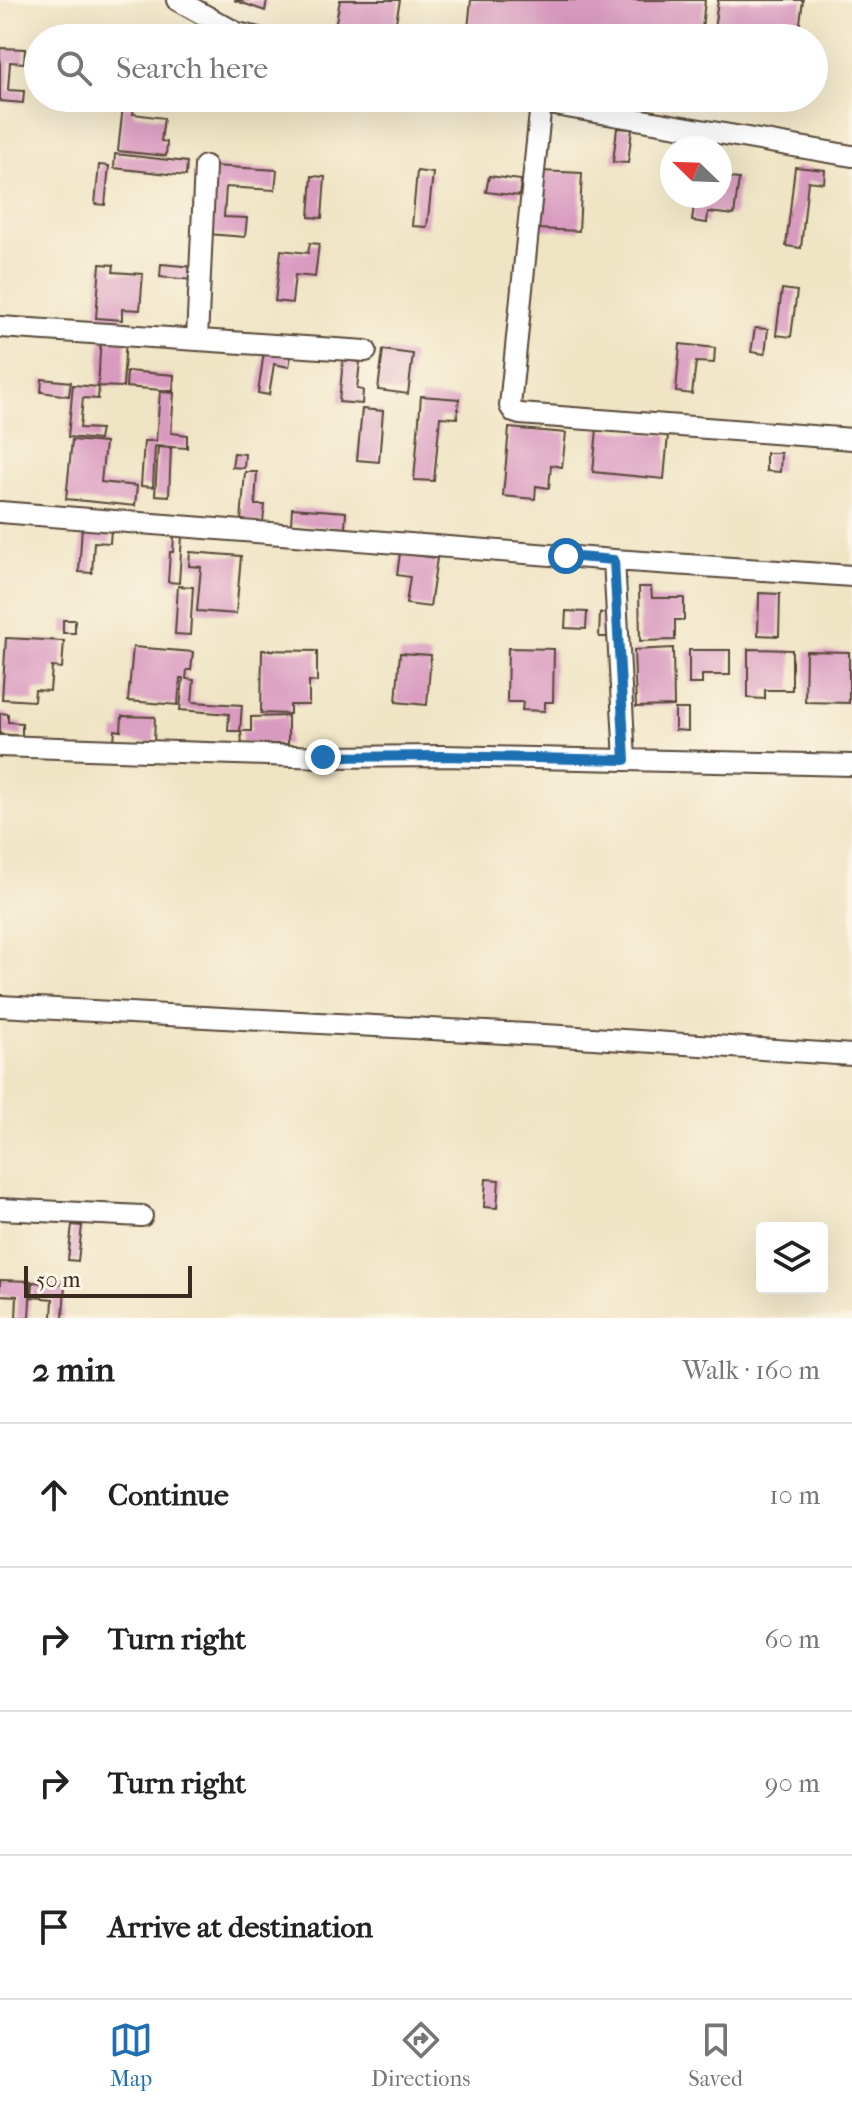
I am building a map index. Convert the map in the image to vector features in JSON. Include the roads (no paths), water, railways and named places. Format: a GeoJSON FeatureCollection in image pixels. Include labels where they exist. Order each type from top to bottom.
{"type":"FeatureCollection","features":[{"type":"Feature","properties":{"kind":"street"},"geometry":{"type":"LineString","coordinates":[[177,0],[221,24]]}},
{"type":"Feature","properties":{"kind":"street"},"geometry":{"type":"LineString","coordinates":[[540,112],[510,406],[514,412],[852,439]]}},
{"type":"Feature","properties":{"kind":"street"},"geometry":{"type":"LineString","coordinates":[[594,112],[852,156]]}},
{"type":"Feature","properties":{"kind":"street"},"geometry":{"type":"LineString","coordinates":[[197,339],[205,166]]}},
{"type":"Feature","properties":{"kind":"street"},"geometry":{"type":"LineString","coordinates":[[0,327],[366,351]]}},
{"type":"Feature","properties":{"kind":"street"},"geometry":{"type":"LineString","coordinates":[[0,512],[852,576]]}},
{"type":"Feature","properties":{"kind":"street"},"geometry":{"type":"LineString","coordinates":[[614,560],[625,760]]}},
{"type":"Feature","properties":{"kind":"street"},"geometry":{"type":"LineString","coordinates":[[0,746],[323,757],[443,756],[852,765]]}},
{"type":"Feature","properties":{"kind":"street"},"geometry":{"type":"LineString","coordinates":[[0,1006],[852,1055]]}},
{"type":"Feature","properties":{"kind":"street"},"geometry":{"type":"LineString","coordinates":[[0,1209],[142,1216]]}}]}
